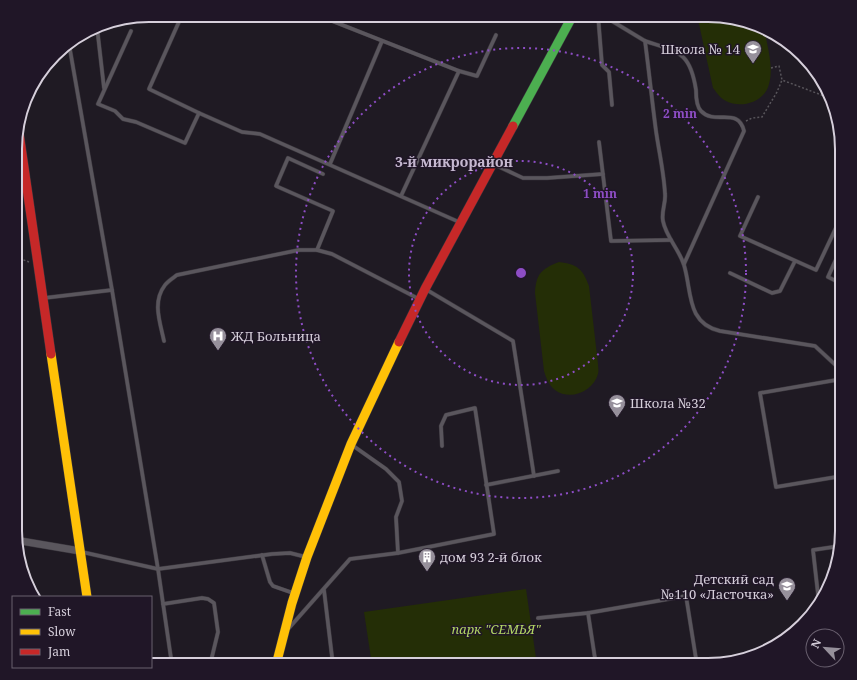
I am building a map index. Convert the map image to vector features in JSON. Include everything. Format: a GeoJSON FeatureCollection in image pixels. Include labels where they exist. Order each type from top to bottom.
{"type":"FeatureCollection","features":[{"type":"Feature","properties":{"kind":"street"},"geometry":{"type":"LineString","coordinates":[[278,658],[295,594],[307,557],[351,444],[369,403],[425,289],[569,22]]}},
{"type":"Feature","properties":{"kind":"street"},"geometry":{"type":"LineString","coordinates":[[22,154],[87,596]]}},
{"type":"Feature","properties":{"kind":"street"},"geometry":{"type":"LineString","coordinates":[[22,541],[80,551]]}},
{"type":"Feature","properties":{"kind":"lane"},"geometry":{"type":"LineString","coordinates":[[179,22],[150,89],[199,114],[242,132],[260,134],[460,223]]}},
{"type":"Feature","properties":{"kind":"lane"},"geometry":{"type":"LineString","coordinates":[[334,22],[382,42],[459,71],[477,76],[496,35]]}},
{"type":"Feature","properties":{"kind":"lane"},"geometry":{"type":"LineString","coordinates":[[599,22],[602,65],[609,72],[612,106]]}},
{"type":"Feature","properties":{"kind":"lane"},"geometry":{"type":"LineString","coordinates":[[614,22],[645,41],[679,53],[687,61],[692,74],[700,110],[709,116],[735,118],[742,123],[744,131],[684,264]]}},
{"type":"Feature","properties":{"kind":"lane"},"geometry":{"type":"LineString","coordinates":[[131,31],[98,104],[115,111],[123,119],[136,122],[185,143],[199,114]]}},
{"type":"Feature","properties":{"kind":"lane"},"geometry":{"type":"LineString","coordinates":[[98,34],[105,89]]}},
{"type":"Feature","properties":{"kind":"lane"},"geometry":{"type":"LineString","coordinates":[[645,41],[665,195],[662,211],[663,221],[684,264],[690,295],[696,314],[701,323],[712,329],[720,331],[815,346],[835,364]]}},
{"type":"Feature","properties":{"kind":"lane"},"geometry":{"type":"LineString","coordinates":[[330,164],[382,42]]}},
{"type":"Feature","properties":{"kind":"lane"},"geometry":{"type":"LineString","coordinates":[[70,50],[112,290],[158,569],[171,658]]}},
{"type":"Feature","properties":{"kind":"lane"},"geometry":{"type":"LineString","coordinates":[[401,196],[459,71]]}},
{"type":"Feature","properties":{"kind":"lane"},"geometry":{"type":"LineString","coordinates":[[599,142],[611,241],[671,240]]}},
{"type":"Feature","properties":{"kind":"lane"},"geometry":{"type":"LineString","coordinates":[[317,250],[333,211],[276,186],[288,158],[323,174]]}},
{"type":"Feature","properties":{"kind":"lane"},"geometry":{"type":"LineString","coordinates":[[492,164],[523,178],[603,174]]}},
{"type":"Feature","properties":{"kind":"lane"},"geometry":{"type":"LineString","coordinates":[[758,197],[740,236],[816,270],[835,230]]}},
{"type":"Feature","properties":{"kind":"lane"},"geometry":{"type":"LineString","coordinates":[[164,341],[157,310],[159,296],[165,284],[177,275],[299,250],[317,250],[332,254],[420,300]]}},
{"type":"Feature","properties":{"kind":"lane"},"geometry":{"type":"LineString","coordinates":[[730,273],[772,293],[780,291],[795,261]]}},
{"type":"Feature","properties":{"kind":"lane"},"geometry":{"type":"LineString","coordinates":[[835,262],[828,277],[835,280]]}},
{"type":"Feature","properties":{"kind":"lane"},"geometry":{"type":"LineString","coordinates":[[425,289],[513,341],[534,476]]}},
{"type":"Feature","properties":{"kind":"lane"},"geometry":{"type":"LineString","coordinates":[[43,298],[112,290]]}},
{"type":"Feature","properties":{"kind":"lane"},"geometry":{"type":"LineString","coordinates":[[835,380],[760,393],[776,487],[835,477]]}},
{"type":"Feature","properties":{"kind":"lane"},"geometry":{"type":"LineString","coordinates":[[284,634],[350,559],[398,553],[494,534],[475,408],[446,415],[441,426],[442,446]]}},
{"type":"Feature","properties":{"kind":"lane"},"geometry":{"type":"LineString","coordinates":[[351,444],[386,469],[399,482],[402,501],[396,517],[398,553]]}},
{"type":"Feature","properties":{"kind":"lane"},"geometry":{"type":"LineString","coordinates":[[486,485],[558,472]]}},
{"type":"Feature","properties":{"kind":"lane"},"geometry":{"type":"LineString","coordinates":[[818,594],[813,550],[834,547]]}},
{"type":"Feature","properties":{"kind":"lane"},"geometry":{"type":"LineString","coordinates":[[80,551],[158,569],[262,555],[290,553],[307,557]]}},
{"type":"Feature","properties":{"kind":"lane"},"geometry":{"type":"LineString","coordinates":[[262,555],[270,582],[273,586],[295,594]]}},
{"type":"Feature","properties":{"kind":"lane"},"geometry":{"type":"LineString","coordinates":[[324,590],[332,658]]}},
{"type":"Feature","properties":{"kind":"lane"},"geometry":{"type":"LineString","coordinates":[[538,618],[588,613],[686,596],[696,658]]}},
{"type":"Feature","properties":{"kind":"lane"},"geometry":{"type":"LineString","coordinates":[[163,604],[202,598],[208,599],[214,603],[218,632],[212,658]]}},
{"type":"Feature","properties":{"kind":"lane"},"geometry":{"type":"LineString","coordinates":[[588,613],[595,658]]}},
{"type":"Feature","properties":{"kind":"path"},"geometry":{"type":"LineString","coordinates":[[742,123],[752,118],[762,117],[777,92],[782,80],[779,66],[771,68]]}},
{"type":"Feature","properties":{"kind":"path"},"geometry":{"type":"LineString","coordinates":[[782,80],[822,95]]}},
{"type":"Feature","properties":{"kind":"path"},"geometry":{"type":"LineString","coordinates":[[22,259],[38,266]]}},
{"type":"Feature","properties":{"kind":"green space"},"geometry":{"type":"Polygon","coordinates":[[[699,22],[716,22],[741,26],[766,37],[771,70],[769,84],[763,95],[752,102],[738,104],[726,101],[713,88],[699,22]]]}},
{"type":"Feature","properties":{"kind":"green space"},"geometry":{"type":"Polygon","coordinates":[[[559,262],[570,264],[582,271],[589,286],[598,364],[598,374],[591,386],[574,395],[567,395],[555,390],[549,384],[544,371],[535,293],[538,277],[541,273],[548,267],[559,262]]]}},
{"type":"Feature","properties":{"kind":"green space","name":"парк \"СЕМЬЯ\""},"geometry":{"type":"Polygon","coordinates":[[[526,589],[536,658],[371,658],[364,612],[526,589]]]}},
{"type":"Feature","properties":{"kind":"traffic: fast"},"geometry":{"type":"LineString","coordinates":[[513,126],[569,22]]}},
{"type":"Feature","properties":{"kind":"traffic: slow"},"geometry":{"type":"LineString","coordinates":[[278,658],[292,603],[307,557],[351,444],[399,342]]}},
{"type":"Feature","properties":{"kind":"traffic: slow"},"geometry":{"type":"LineString","coordinates":[[51,354],[87,596]]}},
{"type":"Feature","properties":{"kind":"traffic: jam"},"geometry":{"type":"LineString","coordinates":[[399,342],[425,289],[513,126]]}},
{"type":"Feature","properties":{"kind":"traffic: jam"},"geometry":{"type":"LineString","coordinates":[[22,154],[51,354]]}},
{"type":"Feature","properties":{"kind":"place","name":"Школа № 14"},"geometry":{"type":"Point","coordinates":[753,64]}},
{"type":"Feature","properties":{"kind":"place","name":"ЖД Больница"},"geometry":{"type":"Point","coordinates":[218,351]}},
{"type":"Feature","properties":{"kind":"place","name":"Школа №32"},"geometry":{"type":"Point","coordinates":[617,418]}},
{"type":"Feature","properties":{"kind":"place","name":"дом 93 2-й блок"},"geometry":{"type":"Point","coordinates":[427,572]}},
{"type":"Feature","properties":{"kind":"place","name":"Детский сад №110 «Ласточка»"},"geometry":{"type":"Point","coordinates":[787,601]}},
{"type":"Feature","properties":{"kind":"district","name":"3-й микрорайон"},"geometry":{"type":"Point","coordinates":[454,161]}}]}
